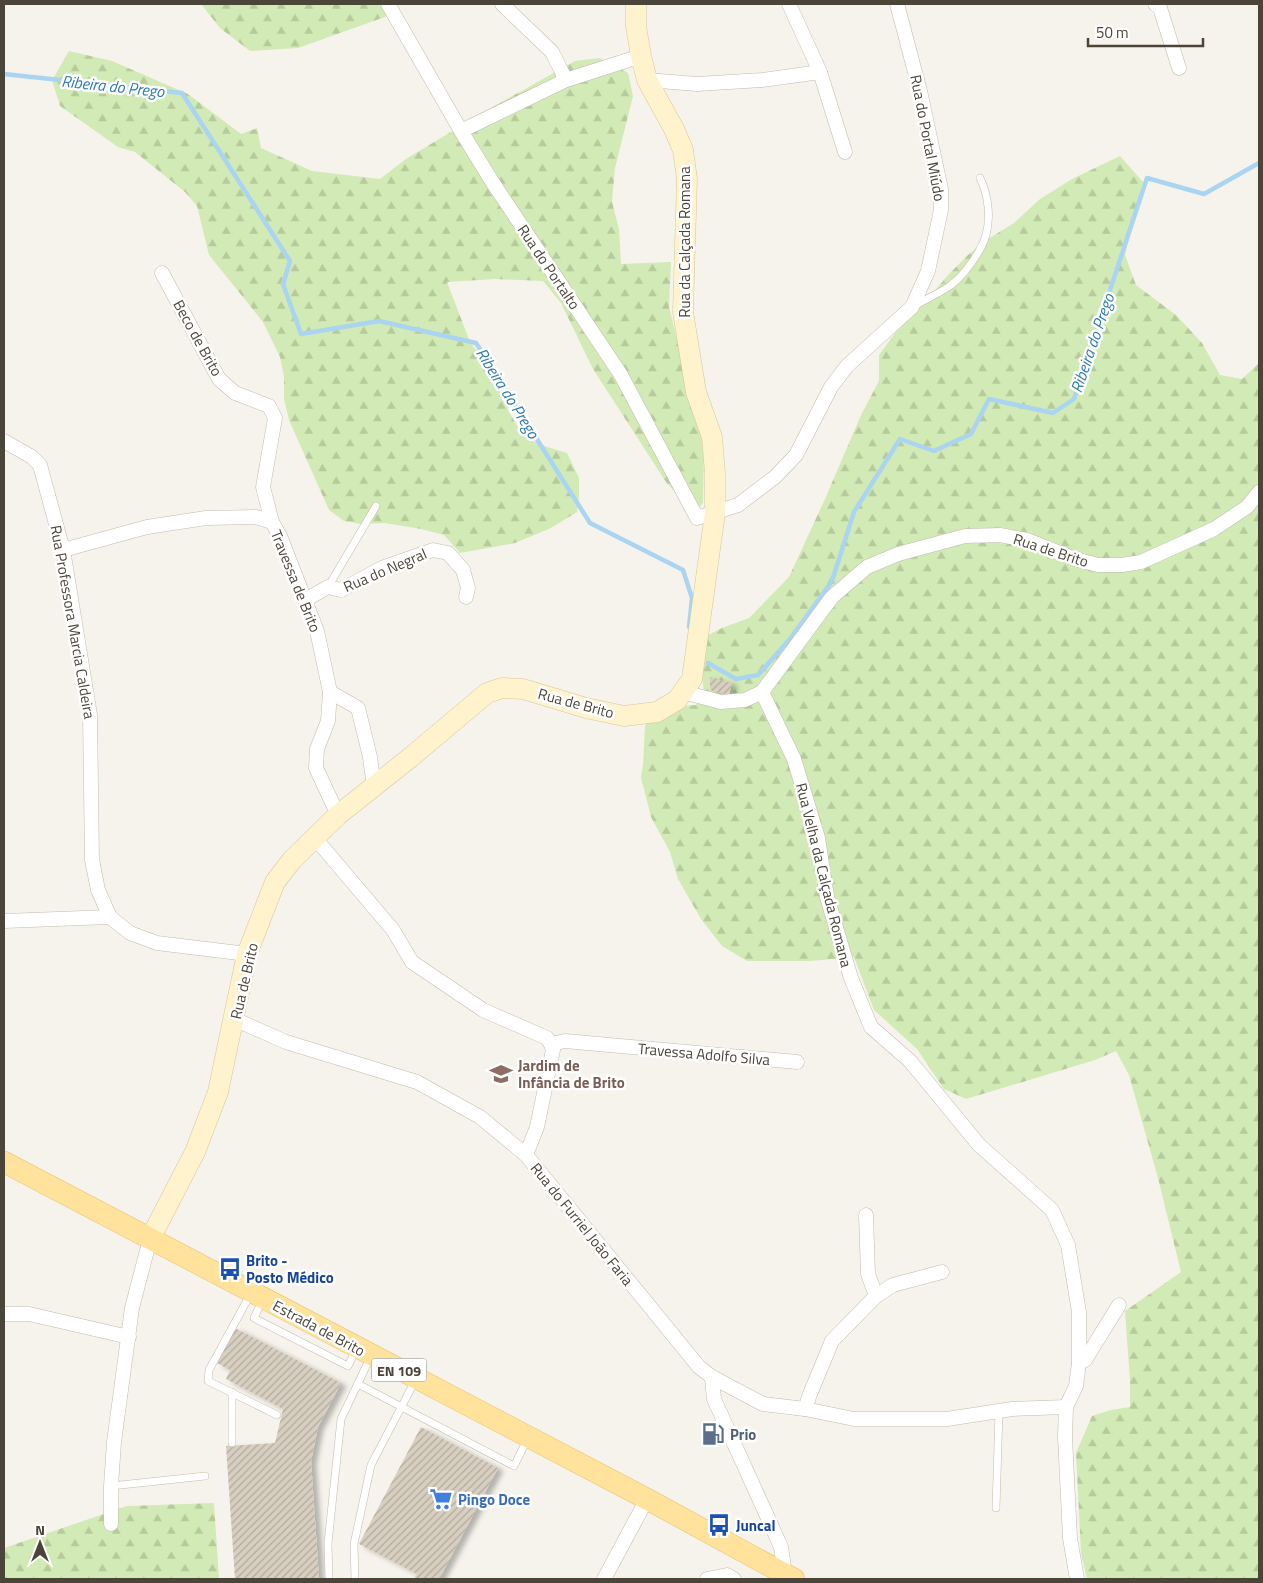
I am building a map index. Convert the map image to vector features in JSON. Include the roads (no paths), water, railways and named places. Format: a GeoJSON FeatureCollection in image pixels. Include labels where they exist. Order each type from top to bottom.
{"type":"FeatureCollection","features":[{"type":"Feature","properties":{"kind":"main road","name":"Estrada de Brito"},"geometry":{"type":"LineString","coordinates":[[4,1162],[647,1499],[789,1577]]}},
{"type":"Feature","properties":{"kind":"street","name":"Rua do Portalto"},"geometry":{"type":"LineString","coordinates":[[388,4],[493,183],[621,375],[697,518],[715,514]]}},
{"type":"Feature","properties":{"kind":"street"},"geometry":{"type":"LineString","coordinates":[[502,4],[552,52],[566,80]]}},
{"type":"Feature","properties":{"kind":"street","name":"Rua da Calçada Romana"},"geometry":{"type":"LineString","coordinates":[[636,4],[636,26],[640,56],[647,80],[674,129],[683,150],[687,179],[683,312],[696,392],[712,437],[715,473],[715,514],[692,679],[683,692]]}},
{"type":"Feature","properties":{"kind":"street"},"geometry":{"type":"LineString","coordinates":[[789,4],[820,72],[845,152]]}},
{"type":"Feature","properties":{"kind":"street","name":"Rua do Portal Miúdo"},"geometry":{"type":"LineString","coordinates":[[715,514],[738,505],[775,477],[796,455],[831,387],[847,366],[912,307],[928,271],[941,210],[941,189],[920,92],[898,4]]}},
{"type":"Feature","properties":{"kind":"street"},"geometry":{"type":"LineString","coordinates":[[1155,4],[1160,8],[1179,68]]}},
{"type":"Feature","properties":{"kind":"street"},"geometry":{"type":"LineString","coordinates":[[461,131],[566,80],[640,56]]}},
{"type":"Feature","properties":{"kind":"street"},"geometry":{"type":"LineString","coordinates":[[647,80],[697,84],[762,80],[820,72]]}},
{"type":"Feature","properties":{"kind":"street","name":"Beco de Brito"},"geometry":{"type":"LineString","coordinates":[[162,273],[219,379],[235,394],[269,406],[275,418],[263,487],[272,522]]}},
{"type":"Feature","properties":{"kind":"street","name":"Rua Professora Marcia Caldeira"},"geometry":{"type":"LineString","coordinates":[[4,441],[32,457],[40,465],[63,550],[90,715],[92,860],[98,890],[110,917],[130,933],[157,943],[247,954]]}},
{"type":"Feature","properties":{"kind":"street","name":"Rua de Brito"},"geometry":{"type":"LineString","coordinates":[[762,692],[832,597],[867,567],[898,554],[965,536],[1000,535],[1027,540],[1098,565],[1122,566],[1141,562],[1214,529],[1247,507],[1259,492]]}},
{"type":"Feature","properties":{"kind":"street","name":"Travessa de Brito"},"geometry":{"type":"LineString","coordinates":[[63,550],[148,527],[206,518],[256,517],[272,522],[280,536],[317,631],[330,692],[328,721],[317,749],[316,768],[338,815]]}},
{"type":"Feature","properties":{"kind":"street","name":"Rua do Negral"},"geometry":{"type":"LineString","coordinates":[[305,600],[328,587],[342,590],[384,567],[433,550],[448,553],[463,570],[468,588],[466,597]]}},
{"type":"Feature","properties":{"kind":"street","name":"Rua de Brito"},"geometry":{"type":"LineString","coordinates":[[150,1239],[195,1152],[218,1092],[247,954],[275,882],[292,860],[338,815],[487,693],[502,688],[523,689],[586,708],[624,716],[657,712],[677,700],[683,692]]}},
{"type":"Feature","properties":{"kind":"street"},"geometry":{"type":"LineString","coordinates":[[330,692],[358,708],[370,757],[374,787]]}},
{"type":"Feature","properties":{"kind":"street"},"geometry":{"type":"LineString","coordinates":[[683,692],[721,702],[745,700],[762,692]]}},
{"type":"Feature","properties":{"kind":"street","name":"Rua Velha da Calçada Romana"},"geometry":{"type":"LineString","coordinates":[[762,692],[794,759],[818,838],[827,897],[851,978],[871,1027],[910,1062],[979,1145],[1052,1210],[1068,1245],[1079,1312],[1079,1363],[1076,1386],[1066,1407],[1065,1437],[1070,1538],[1077,1579]]}},
{"type":"Feature","properties":{"kind":"street"},"geometry":{"type":"LineString","coordinates":[[314,838],[393,930],[412,962],[483,1010],[547,1038],[553,1050],[537,1127],[526,1155]]}},
{"type":"Feature","properties":{"kind":"street"},"geometry":{"type":"LineString","coordinates":[[4,921],[110,917]]}},
{"type":"Feature","properties":{"kind":"street","name":"Rua do Furriel João Faria"},"geometry":{"type":"LineString","coordinates":[[234,1019],[286,1042],[417,1082],[480,1116],[526,1155],[699,1367],[712,1377],[763,1404],[806,1409],[854,1419],[947,1419],[1012,1409],[1066,1407]]}},
{"type":"Feature","properties":{"kind":"street","name":"Travessa Adolfo Silva"},"geometry":{"type":"LineString","coordinates":[[551,1044],[565,1041],[797,1062]]}},
{"type":"Feature","properties":{"kind":"street"},"geometry":{"type":"LineString","coordinates":[[866,1215],[868,1274],[876,1296]]}},
{"type":"Feature","properties":{"kind":"street"},"geometry":{"type":"LineString","coordinates":[[111,1524],[114,1442],[132,1308],[150,1239]]}},
{"type":"Feature","properties":{"kind":"street"},"geometry":{"type":"LineString","coordinates":[[806,1409],[810,1394],[832,1341],[876,1296],[892,1285],[942,1272]]}},
{"type":"Feature","properties":{"kind":"street"},"geometry":{"type":"LineString","coordinates":[[1079,1363],[1085,1360],[1119,1305]]}},
{"type":"Feature","properties":{"kind":"street"},"geometry":{"type":"LineString","coordinates":[[4,1314],[30,1314],[129,1337]]}},
{"type":"Feature","properties":{"kind":"street"},"geometry":{"type":"LineString","coordinates":[[712,1377],[714,1399],[781,1547],[789,1577]]}},
{"type":"Feature","properties":{"kind":"street"},"geometry":{"type":"LineString","coordinates":[[604,1579],[647,1499]]}},
{"type":"Feature","properties":{"kind":"street"},"geometry":{"type":"LineString","coordinates":[[708,1579],[727,1575],[734,1579]]}},
{"type":"Feature","properties":{"kind":"lane"},"geometry":{"type":"LineString","coordinates":[[912,307],[952,284],[967,268],[977,252],[986,234],[988,216],[985,188],[980,178]]}},
{"type":"Feature","properties":{"kind":"lane"},"geometry":{"type":"LineString","coordinates":[[328,587],[376,506]]}},
{"type":"Feature","properties":{"kind":"lane"},"geometry":{"type":"LineString","coordinates":[[257,1295],[209,1370],[208,1381],[277,1415]]}},
{"type":"Feature","properties":{"kind":"lane"},"geometry":{"type":"LineString","coordinates":[[329,1579],[328,1543],[341,1419],[358,1384],[364,1352]]}},
{"type":"Feature","properties":{"kind":"lane"},"geometry":{"type":"LineString","coordinates":[[355,1579],[354,1544],[371,1465],[416,1379]]}},
{"type":"Feature","properties":{"kind":"lane"},"geometry":{"type":"LineString","coordinates":[[358,1384],[514,1466],[528,1438]]}},
{"type":"Feature","properties":{"kind":"lane"},"geometry":{"type":"LineString","coordinates":[[232,1392],[232,1443]]}},
{"type":"Feature","properties":{"kind":"lane"},"geometry":{"type":"LineString","coordinates":[[996,1508],[999,1411]]}},
{"type":"Feature","properties":{"kind":"lane"},"geometry":{"type":"LineString","coordinates":[[111,1486],[205,1476]]}},
{"type":"Feature","properties":{"kind":"waterway","name":"Ribeira do Prego"},"geometry":{"type":"LineString","coordinates":[[4,74],[182,93],[290,261],[283,284],[301,334],[379,321],[476,343],[590,523],[683,570],[692,598],[689,627]]}},
{"type":"Feature","properties":{"kind":"waterway","name":"Ribeira do Prego"},"geometry":{"type":"LineString","coordinates":[[708,663],[736,679],[758,675],[790,639],[832,581],[854,512],[900,439],[934,451],[971,434],[989,399],[1053,413],[1074,399],[1147,178],[1204,194],[1259,163]]}},
{"type":"Feature","properties":{"kind":"place","name":"Jardim de Infância de Brito"},"geometry":{"type":"Point","coordinates":[501,1074]}},
{"type":"Feature","properties":{"kind":"place","name":"Brito - Posto Médico"},"geometry":{"type":"Point","coordinates":[230,1269]}},
{"type":"Feature","properties":{"kind":"place","name":"Prio"},"geometry":{"type":"Point","coordinates":[713,1434]}},
{"type":"Feature","properties":{"kind":"place","name":"Pingo Doce"},"geometry":{"type":"Point","coordinates":[441,1499]}},
{"type":"Feature","properties":{"kind":"place","name":"Juncal"},"geometry":{"type":"Point","coordinates":[719,1525]}}]}
